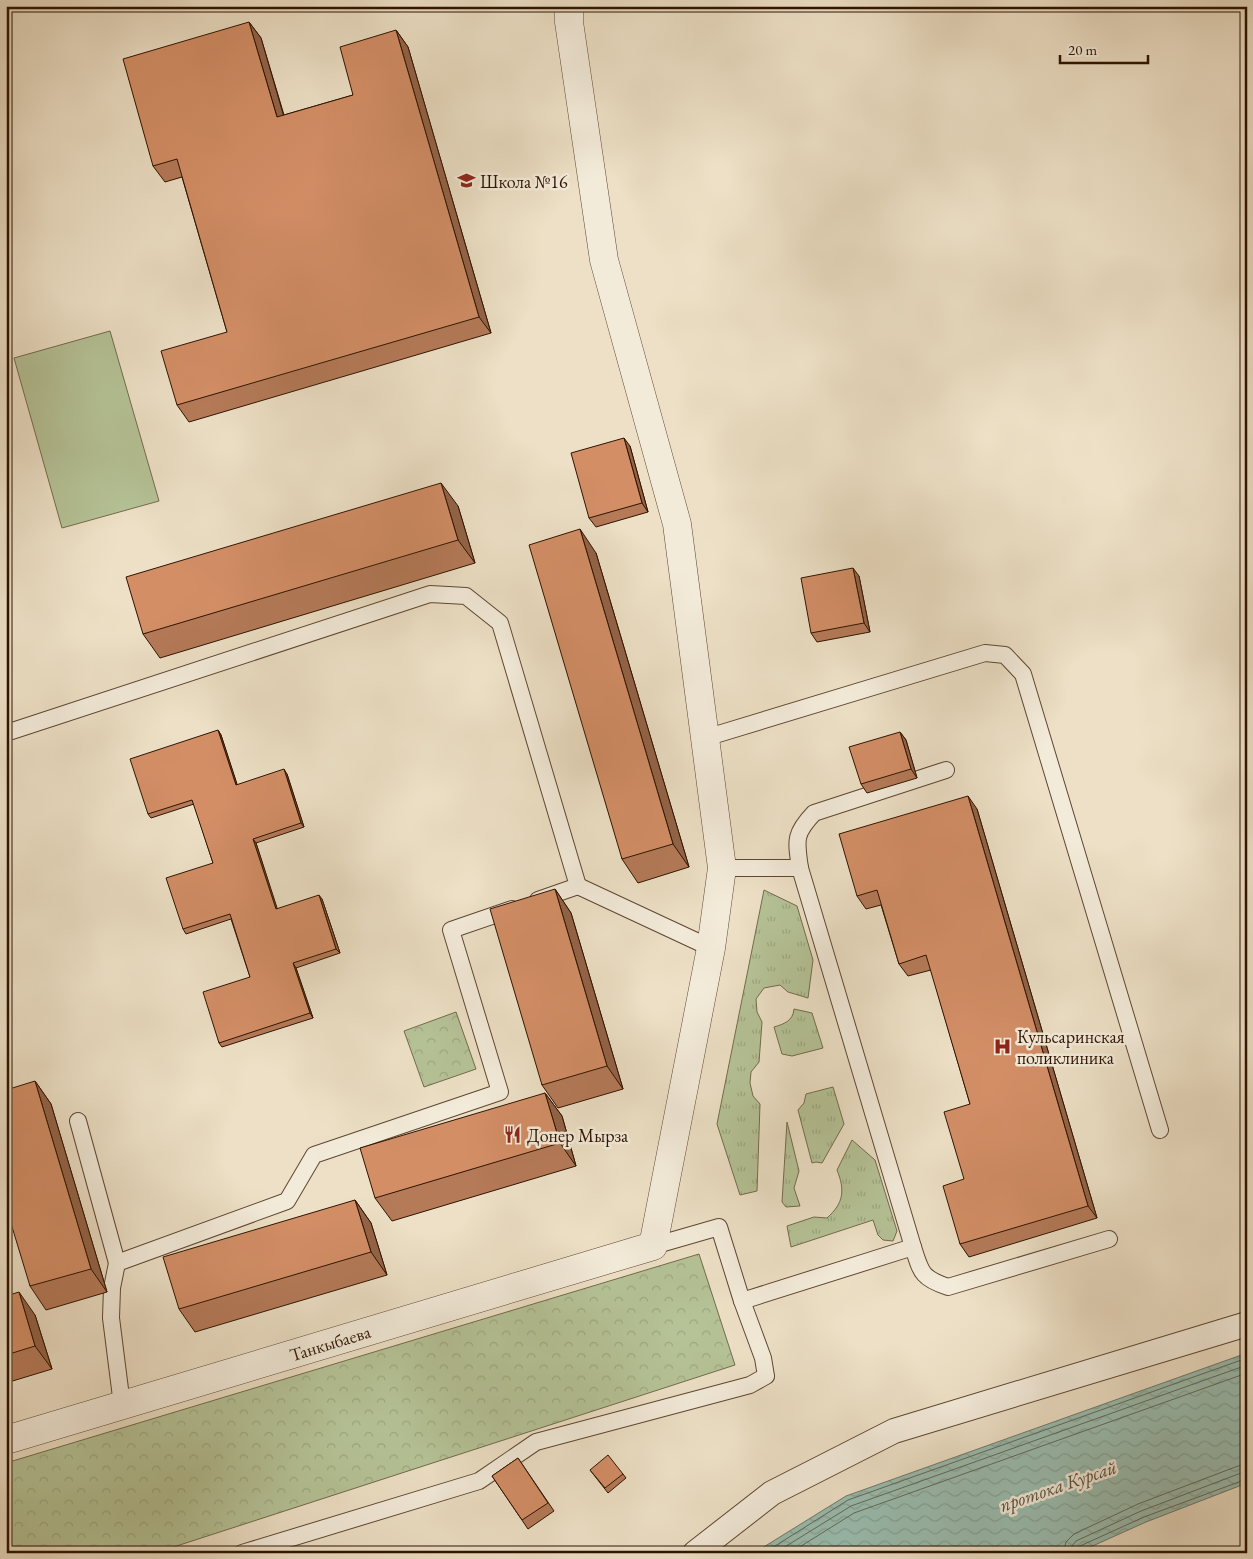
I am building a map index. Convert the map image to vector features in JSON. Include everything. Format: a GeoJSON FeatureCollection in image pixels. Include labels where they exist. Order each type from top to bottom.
{"type":"FeatureCollection","features":[{"type":"Feature","properties":{"kind":"street"},"geometry":{"type":"LineString","coordinates":[[569,6],[569,22],[604,260],[678,524],[722,868],[711,948],[653,1246]]}},
{"type":"Feature","properties":{"kind":"street","name":"Танкыбаева"},"geometry":{"type":"LineString","coordinates":[[6,1440],[653,1246]]}},
{"type":"Feature","properties":{"kind":"street"},"geometry":{"type":"LineString","coordinates":[[695,1553],[772,1493],[894,1430],[1247,1324]]}},
{"type":"Feature","properties":{"kind":"lane"},"geometry":{"type":"LineString","coordinates":[[6,733],[430,594],[466,596],[500,623],[578,886]]}},
{"type":"Feature","properties":{"kind":"lane"},"geometry":{"type":"LineString","coordinates":[[705,738],[985,653],[1005,655],[1023,674],[1160,1130]]}},
{"type":"Feature","properties":{"kind":"lane"},"geometry":{"type":"LineString","coordinates":[[946,770],[814,813],[801,827],[796,844],[800,868],[921,1271],[931,1281],[948,1287],[1109,1239]]}},
{"type":"Feature","properties":{"kind":"lane"},"geometry":{"type":"LineString","coordinates":[[722,868],[800,868]]}},
{"type":"Feature","properties":{"kind":"lane"},"geometry":{"type":"LineString","coordinates":[[116,1263],[287,1201],[314,1155],[500,1092],[452,930],[578,886],[711,948]]}},
{"type":"Feature","properties":{"kind":"lane"},"geometry":{"type":"LineString","coordinates":[[78,1122],[116,1263],[112,1288],[111,1318],[122,1405]]}},
{"type":"Feature","properties":{"kind":"lane"},"geometry":{"type":"LineString","coordinates":[[242,1553],[479,1481],[536,1442],[750,1385],[766,1376],[763,1358],[718,1228],[653,1246]]}},
{"type":"Feature","properties":{"kind":"lane"},"geometry":{"type":"LineString","coordinates":[[742,1301],[913,1247]]}},
{"type":"Feature","properties":{"kind":"green space"},"geometry":{"type":"Polygon","coordinates":[[[110,331],[159,501],[62,528],[14,358],[110,331]]]}},
{"type":"Feature","properties":{"kind":"green space"},"geometry":{"type":"Polygon","coordinates":[[[764,890],[797,906],[813,960],[808,998],[788,992],[780,985],[764,988],[756,999],[757,1012],[762,1022],[759,1062],[751,1072],[750,1083],[753,1096],[760,1104],[757,1191],[740,1195],[717,1124],[764,890]]]}},
{"type":"Feature","properties":{"kind":"green space"},"geometry":{"type":"Polygon","coordinates":[[[794,1009],[812,1013],[823,1048],[792,1056],[782,1054],[774,1027],[790,1019],[794,1009]]]}},
{"type":"Feature","properties":{"kind":"green space"},"geometry":{"type":"Polygon","coordinates":[[[456,1012],[476,1069],[424,1087],[404,1031],[456,1012]]]}},
{"type":"Feature","properties":{"kind":"green space"},"geometry":{"type":"Polygon","coordinates":[[[833,1087],[844,1124],[822,1163],[812,1163],[798,1110],[804,1103],[806,1094],[833,1087]]]}},
{"type":"Feature","properties":{"kind":"green space"},"geometry":{"type":"Polygon","coordinates":[[[787,1122],[799,1171],[794,1188],[800,1206],[786,1207],[782,1202],[787,1122]]]}},
{"type":"Feature","properties":{"kind":"green space"},"geometry":{"type":"Polygon","coordinates":[[[852,1140],[875,1160],[897,1231],[893,1241],[883,1240],[878,1235],[873,1220],[791,1247],[787,1226],[814,1217],[827,1218],[837,1207],[842,1190],[837,1170],[852,1140]]]}},
{"type":"Feature","properties":{"kind":"green space"},"geometry":{"type":"Polygon","coordinates":[[[699,1254],[735,1365],[155,1553],[6,1553],[6,1463],[699,1254]]]}},
{"type":"Feature","properties":{"kind":"water","name":"протока Курсай"},"geometry":{"type":"Polygon","coordinates":[[[1247,1353],[1247,1483],[1146,1522],[1077,1553],[754,1553],[846,1496],[1247,1353]]]}},
{"type":"Feature","properties":{"kind":"building","name":"Школа №16"},"geometry":{"type":"Polygon","coordinates":[[[249,22],[277,117],[353,95],[340,47],[396,30],[479,317],[177,405],[161,351],[227,332],[177,159],[153,166],[123,59],[249,22]]]}},
{"type":"Feature","properties":{"kind":"building"},"geometry":{"type":"Polygon","coordinates":[[[624,438],[642,503],[589,518],[571,453],[624,438]]]}},
{"type":"Feature","properties":{"kind":"building"},"geometry":{"type":"Polygon","coordinates":[[[441,483],[458,540],[143,634],[126,577],[441,483]]]}},
{"type":"Feature","properties":{"kind":"building"},"geometry":{"type":"Polygon","coordinates":[[[580,529],[673,844],[622,859],[529,545],[580,529]]]}},
{"type":"Feature","properties":{"kind":"building"},"geometry":{"type":"Polygon","coordinates":[[[853,568],[864,623],[811,633],[801,578],[853,568]]]}},
{"type":"Feature","properties":{"kind":"building"},"geometry":{"type":"Polygon","coordinates":[[[218,730],[236,785],[284,769],[301,823],[253,839],[276,909],[319,895],[336,949],[293,963],[310,1013],[219,1043],[203,992],[250,977],[230,914],[183,929],[166,878],[213,863],[192,800],[148,814],[130,759],[218,730]]]}},
{"type":"Feature","properties":{"kind":"building"},"geometry":{"type":"Polygon","coordinates":[[[900,732],[911,769],[861,784],[849,747],[900,732]]]}},
{"type":"Feature","properties":{"kind":"building","name":"Кульсаринская поликлиника"},"geometry":{"type":"Polygon","coordinates":[[[968,796],[1088,1206],[960,1244],[943,1186],[964,1179],[944,1112],[970,1104],[926,955],[899,964],[877,890],[857,896],[839,834],[968,796]]]}},
{"type":"Feature","properties":{"kind":"building"},"geometry":{"type":"Polygon","coordinates":[[[555,889],[607,1066],[542,1085],[490,909],[555,889]]]}},
{"type":"Feature","properties":{"kind":"building"},"geometry":{"type":"Polygon","coordinates":[[[35,1081],[91,1269],[30,1286],[6,1207],[6,1090],[35,1081]]]}},
{"type":"Feature","properties":{"kind":"building"},"geometry":{"type":"Polygon","coordinates":[[[545,1093],[560,1143],[375,1198],[360,1148],[545,1093]]]}},
{"type":"Feature","properties":{"kind":"building"},"geometry":{"type":"Polygon","coordinates":[[[355,1200],[371,1252],[179,1309],[163,1257],[355,1200]]]}},
{"type":"Feature","properties":{"kind":"building"},"geometry":{"type":"Polygon","coordinates":[[[19,1292],[35,1346],[6,1355],[6,1296],[19,1292]]]}},
{"type":"Feature","properties":{"kind":"building"},"geometry":{"type":"Polygon","coordinates":[[[608,1455],[623,1474],[605,1488],[590,1470],[608,1455]]]}},
{"type":"Feature","properties":{"kind":"building"},"geometry":{"type":"Polygon","coordinates":[[[518,1458],[548,1503],[522,1520],[492,1476],[518,1458]]]}},
{"type":"Feature","properties":{"kind":"place","name":"Школа №16"},"geometry":{"type":"Point","coordinates":[466,181]}},
{"type":"Feature","properties":{"kind":"place","name":"Кульсаринская поликлиника"},"geometry":{"type":"Point","coordinates":[1003,1046]}},
{"type":"Feature","properties":{"kind":"place","name":"Донер Мырза"},"geometry":{"type":"Point","coordinates":[513,1135]}}]}
